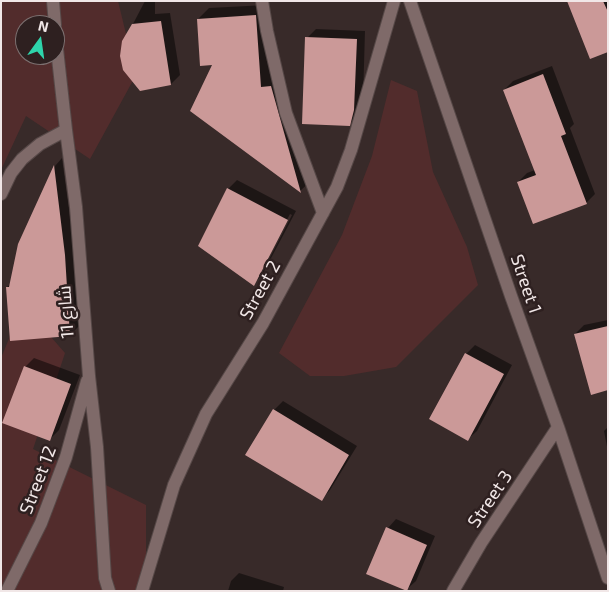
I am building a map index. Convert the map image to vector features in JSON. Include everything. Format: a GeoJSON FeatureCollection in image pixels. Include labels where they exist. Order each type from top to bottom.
{"type":"FeatureCollection","features":[{"type":"Feature","properties":{"kind":"street"},"geometry":{"type":"LineString","coordinates":[[53,1],[54,15]]}},
{"type":"Feature","properties":{"kind":"street"},"geometry":{"type":"LineString","coordinates":[[262,1],[286,113],[323,213]]}},
{"type":"Feature","properties":{"kind":"street","name":"Street 2"},"geometry":{"type":"LineString","coordinates":[[142,591],[174,485],[206,414],[263,322],[337,187],[351,150],[394,1]]}},
{"type":"Feature","properties":{"kind":"street","name":"Street 1"},"geometry":{"type":"LineString","coordinates":[[410,1],[558,427],[608,578]]}},
{"type":"Feature","properties":{"kind":"street","name":"شارع 11"},"geometry":{"type":"LineString","coordinates":[[59,65],[76,207],[89,376],[97,447],[105,578],[109,591]]}},
{"type":"Feature","properties":{"kind":"street"},"geometry":{"type":"LineString","coordinates":[[1,194],[11,173],[22,159],[40,144],[66,130]]}},
{"type":"Feature","properties":{"kind":"street","name":"Street 12"},"geometry":{"type":"LineString","coordinates":[[7,591],[41,523],[63,465],[89,376]]}},
{"type":"Feature","properties":{"kind":"street","name":"Street 3"},"geometry":{"type":"LineString","coordinates":[[453,591],[481,544],[558,427]]}},
{"type":"Feature","properties":{"kind":"shaded area"},"geometry":{"type":"Polygon","coordinates":[[[1,1],[118,1],[136,75],[90,159],[26,116],[1,170],[1,1]]]}},
{"type":"Feature","properties":{"kind":"shaded area"},"geometry":{"type":"Polygon","coordinates":[[[391,80],[417,91],[433,172],[467,247],[478,285],[396,367],[344,376],[310,376],[279,353],[342,235],[372,156],[391,80]]]}},
{"type":"Feature","properties":{"kind":"shaded area"},"geometry":{"type":"Polygon","coordinates":[[[23,305],[65,353],[33,449],[146,505],[146,591],[1,591],[1,358],[23,305]]]}},
{"type":"Feature","properties":{"kind":"building"},"geometry":{"type":"Polygon","coordinates":[[[567,1],[603,1],[608,12],[608,52],[590,59],[567,1]]]}},
{"type":"Feature","properties":{"kind":"building"},"geometry":{"type":"Polygon","coordinates":[[[256,15],[261,87],[271,86],[301,193],[190,111],[212,65],[200,66],[197,19],[256,15]]]}},
{"type":"Feature","properties":{"kind":"building"},"geometry":{"type":"Polygon","coordinates":[[[161,21],[171,85],[140,91],[123,70],[120,56],[122,41],[132,24],[161,21]]]}},
{"type":"Feature","properties":{"kind":"building"},"geometry":{"type":"Polygon","coordinates":[[[305,37],[357,39],[354,110],[350,126],[302,124],[305,37]]]}},
{"type":"Feature","properties":{"kind":"building"},"geometry":{"type":"Polygon","coordinates":[[[543,74],[566,134],[561,136],[587,204],[533,224],[517,182],[536,175],[503,90],[543,74]]]}},
{"type":"Feature","properties":{"kind":"building"},"geometry":{"type":"Polygon","coordinates":[[[54,165],[65,255],[70,336],[10,341],[6,287],[9,287],[18,244],[54,165]]]}},
{"type":"Feature","properties":{"kind":"building"},"geometry":{"type":"Polygon","coordinates":[[[227,188],[288,220],[254,286],[198,246],[227,188]]]}},
{"type":"Feature","properties":{"kind":"building"},"geometry":{"type":"Polygon","coordinates":[[[608,326],[608,390],[591,395],[574,334],[608,326]]]}},
{"type":"Feature","properties":{"kind":"building"},"geometry":{"type":"Polygon","coordinates":[[[465,353],[504,374],[468,441],[429,419],[465,353]]]}},
{"type":"Feature","properties":{"kind":"building"},"geometry":{"type":"Polygon","coordinates":[[[24,366],[71,384],[50,441],[2,423],[24,366]]]}},
{"type":"Feature","properties":{"kind":"building"},"geometry":{"type":"Polygon","coordinates":[[[273,409],[349,455],[322,501],[245,455],[273,409]]]}},
{"type":"Feature","properties":{"kind":"building"},"geometry":{"type":"Polygon","coordinates":[[[386,527],[427,545],[407,591],[366,574],[386,527]]]}}]}
